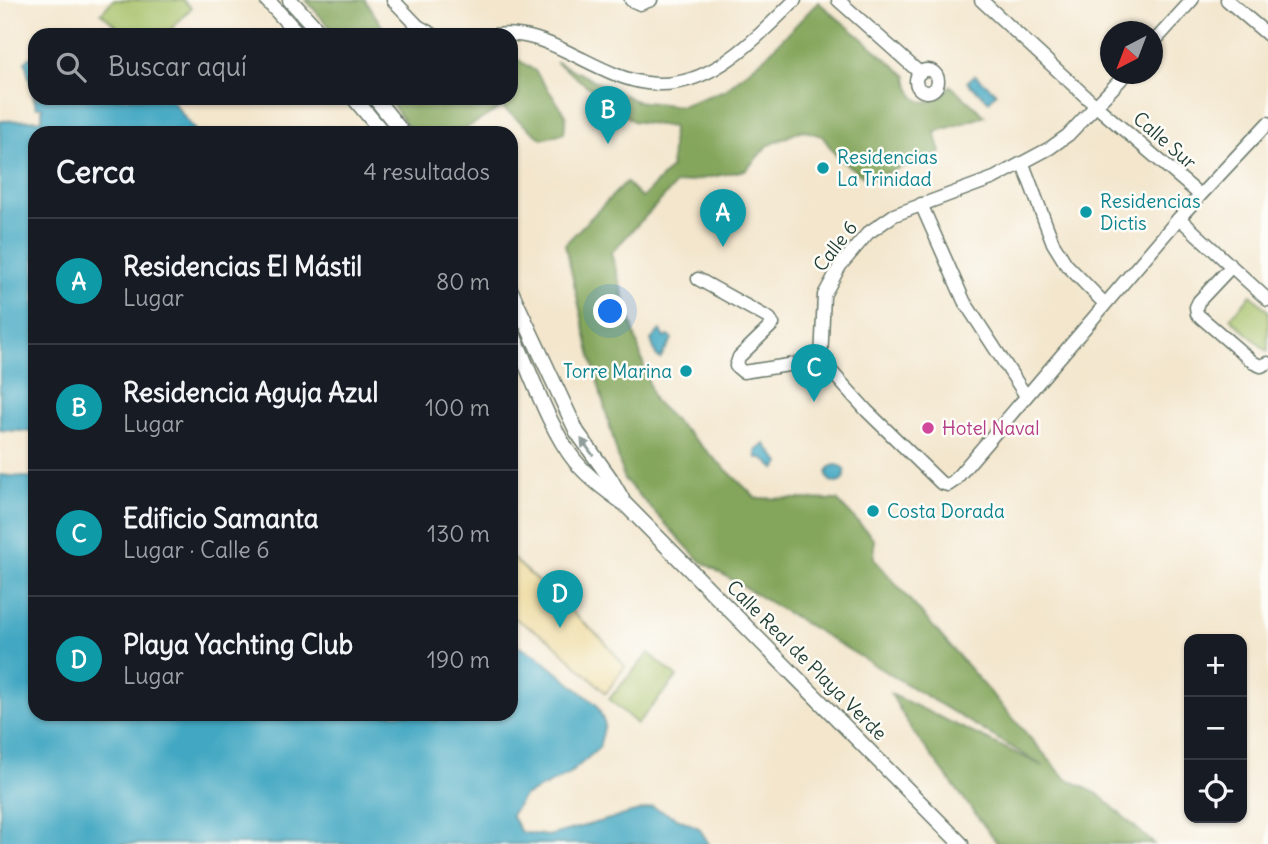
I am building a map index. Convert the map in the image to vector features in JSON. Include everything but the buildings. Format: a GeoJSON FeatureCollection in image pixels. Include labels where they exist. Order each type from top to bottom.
{"type":"FeatureCollection","features":[{"type":"Feature","properties":{"kind":"street"},"geometry":{"type":"LineString","coordinates":[[290,0],[316,28]]}},
{"type":"Feature","properties":{"kind":"street"},"geometry":{"type":"LineString","coordinates":[[393,0],[422,28]]}},
{"type":"Feature","properties":{"kind":"street"},"geometry":{"type":"LineString","coordinates":[[631,0],[640,4],[651,0]]}},
{"type":"Feature","properties":{"kind":"street"},"geometry":{"type":"LineString","coordinates":[[518,35],[538,38],[620,76],[644,83],[670,84],[700,76],[728,61],[795,0]]}},
{"type":"Feature","properties":{"kind":"street"},"geometry":{"type":"LineString","coordinates":[[838,0],[920,73]]}},
{"type":"Feature","properties":{"kind":"street","name":"Calle Sur"},"geometry":{"type":"LineString","coordinates":[[981,0],[1096,106],[1200,195]]}},
{"type":"Feature","properties":{"kind":"street"},"geometry":{"type":"LineString","coordinates":[[1163,33],[1192,0]]}},
{"type":"Feature","properties":{"kind":"street"},"geometry":{"type":"LineString","coordinates":[[1227,0],[1268,35]]}},
{"type":"Feature","properties":{"kind":"street"},"geometry":{"type":"LineString","coordinates":[[270,1],[293,28]]}},
{"type":"Feature","properties":{"kind":"street","name":"Calle 6"},"geometry":{"type":"LineString","coordinates":[[821,360],[824,295],[840,266],[868,233],[894,215],[994,178],[1023,164],[1068,135],[1117,84]]}},
{"type":"Feature","properties":{"kind":"street"},"geometry":{"type":"LineString","coordinates":[[363,105],[378,126]]}},
{"type":"Feature","properties":{"kind":"street"},"geometry":{"type":"LineString","coordinates":[[380,105],[397,126]]}},
{"type":"Feature","properties":{"kind":"street"},"geometry":{"type":"LineString","coordinates":[[698,279],[770,319],[773,324],[739,357],[736,366],[743,372],[821,360],[867,411],[942,483],[948,485],[1200,195],[1268,123]]}},
{"type":"Feature","properties":{"kind":"street"},"geometry":{"type":"LineString","coordinates":[[1023,164],[1053,243],[1066,264],[1104,304]]}},
{"type":"Feature","properties":{"kind":"street"},"geometry":{"type":"LineString","coordinates":[[921,204],[964,302],[1026,396]]}},
{"type":"Feature","properties":{"kind":"street"},"geometry":{"type":"LineString","coordinates":[[1180,218],[1268,300]]}},
{"type":"Feature","properties":{"kind":"street"},"geometry":{"type":"LineString","coordinates":[[1231,267],[1199,301],[1196,307],[1198,314],[1254,363],[1261,366],[1268,363]]}},
{"type":"Feature","properties":{"kind":"street","name":"Calle Real de Playa Verde"},"geometry":{"type":"LineString","coordinates":[[518,306],[577,432],[625,503]]}},
{"type":"Feature","properties":{"kind":"street","name":"Calle Real de Playa Verde"},"geometry":{"type":"LineString","coordinates":[[518,345],[564,444],[575,461],[596,483],[625,503],[961,844]]}},
{"type":"Feature","properties":{"kind":"green space"},"geometry":{"type":"Polygon","coordinates":[[[113,0],[183,0],[191,8],[172,28],[118,28],[101,13],[113,0]]]}},
{"type":"Feature","properties":{"kind":"green space"},"geometry":{"type":"Polygon","coordinates":[[[306,0],[365,0],[383,28],[330,28],[306,0]]]}},
{"type":"Feature","properties":{"kind":"green space"},"geometry":{"type":"Polygon","coordinates":[[[818,2],[907,76],[909,87],[918,99],[923,102],[937,99],[951,86],[985,116],[935,132],[941,153],[868,180],[838,158],[822,136],[802,130],[767,146],[746,170],[676,184],[611,253],[654,401],[756,498],[837,500],[874,539],[874,559],[1065,778],[1098,794],[1154,844],[998,844],[911,729],[891,694],[1043,766],[699,560],[624,479],[589,349],[565,244],[626,182],[642,198],[671,168],[673,127],[633,121],[556,62],[636,101],[681,106],[725,90],[766,56],[818,2]]]}},
{"type":"Feature","properties":{"kind":"green space"},"geometry":{"type":"Polygon","coordinates":[[[518,60],[535,71],[566,115],[564,133],[542,139],[502,107],[470,126],[407,126],[393,105],[518,105],[518,60]]]}},
{"type":"Feature","properties":{"kind":"green space"},"geometry":{"type":"Polygon","coordinates":[[[1251,295],[1268,311],[1268,352],[1230,318],[1251,295]]]}},
{"type":"Feature","properties":{"kind":"green space"},"geometry":{"type":"Polygon","coordinates":[[[649,653],[677,677],[637,724],[609,699],[649,653]]]}},
{"type":"Feature","properties":{"kind":"sand"},"geometry":{"type":"Polygon","coordinates":[[[518,563],[604,641],[625,666],[606,693],[550,640],[518,620],[518,563]]]}},
{"type":"Feature","properties":{"kind":"water"},"geometry":{"type":"Polygon","coordinates":[[[975,75],[996,93],[989,101],[967,82],[975,75]]]}},
{"type":"Feature","properties":{"kind":"water"},"geometry":{"type":"Polygon","coordinates":[[[175,105],[192,126],[28,126],[28,432],[0,430],[0,121],[42,120],[42,107],[36,107],[175,105]]]}},
{"type":"Feature","properties":{"kind":"water"},"geometry":{"type":"Polygon","coordinates":[[[660,330],[664,338],[669,336],[672,339],[660,359],[651,340],[660,330]]]}},
{"type":"Feature","properties":{"kind":"water"},"geometry":{"type":"Polygon","coordinates":[[[765,444],[780,463],[775,469],[763,458],[757,458],[756,451],[765,444]]]}},
{"type":"Feature","properties":{"kind":"water"},"geometry":{"type":"Polygon","coordinates":[[[832,465],[840,465],[845,474],[843,481],[832,483],[827,478],[827,470],[832,465]]]}},
{"type":"Feature","properties":{"kind":"water"},"geometry":{"type":"Polygon","coordinates":[[[0,475],[28,477],[28,721],[518,721],[518,646],[536,655],[597,705],[605,724],[599,748],[568,775],[524,796],[511,815],[521,832],[548,836],[653,807],[699,828],[709,844],[0,844],[0,475]]]}},
{"type":"Feature","properties":{"kind":"place","name":"Residencia Aguja Azul"},"geometry":{"type":"Point","coordinates":[608,144]}},
{"type":"Feature","properties":{"kind":"place","name":"Residencias La Trinidad"},"geometry":{"type":"Point","coordinates":[823,168]}},
{"type":"Feature","properties":{"kind":"place","name":"Residencias Dictis"},"geometry":{"type":"Point","coordinates":[1086,212]}},
{"type":"Feature","properties":{"kind":"place","name":"Residencias El Mástil"},"geometry":{"type":"Point","coordinates":[723,247]}},
{"type":"Feature","properties":{"kind":"place","name":"Torre Marina"},"geometry":{"type":"Point","coordinates":[686,371]}},
{"type":"Feature","properties":{"kind":"place","name":"Edificio Samanta"},"geometry":{"type":"Point","coordinates":[814,402]}},
{"type":"Feature","properties":{"kind":"place","name":"Hotel Naval"},"geometry":{"type":"Point","coordinates":[928,428]}},
{"type":"Feature","properties":{"kind":"place","name":"Costa Dorada"},"geometry":{"type":"Point","coordinates":[873,511]}},
{"type":"Feature","properties":{"kind":"place","name":"Playa Yachting Club"},"geometry":{"type":"Point","coordinates":[560,628]}}]}
